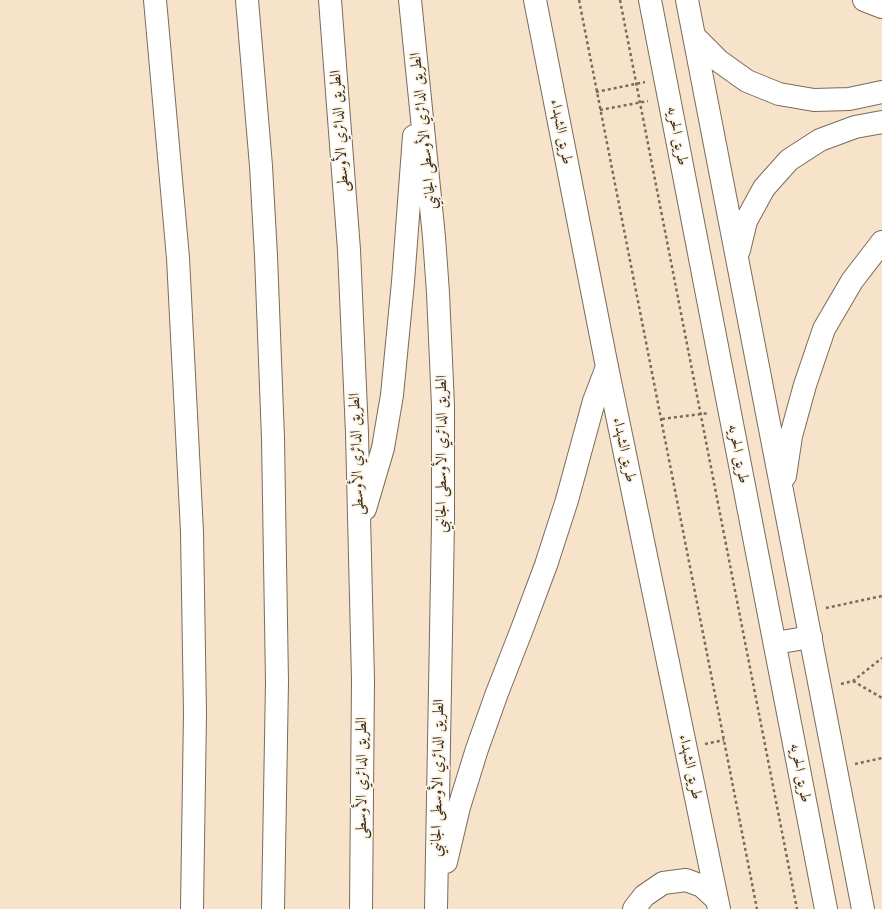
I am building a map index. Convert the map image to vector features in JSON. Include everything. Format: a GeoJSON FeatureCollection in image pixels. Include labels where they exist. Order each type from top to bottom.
{"type":"FeatureCollection","features":[{"type":"Feature","properties":{"kind":"main road"},"geometry":{"type":"LineString","coordinates":[[155,0],[178,258],[192,532],[195,721],[192,909]]}},
{"type":"Feature","properties":{"kind":"main road"},"geometry":{"type":"LineString","coordinates":[[247,0],[259,143],[266,256],[274,438],[277,682],[273,909]]}},
{"type":"Feature","properties":{"kind":"main road","name":"الطريق الدائري الأوسطى"},"geometry":{"type":"LineString","coordinates":[[330,0],[349,250],[356,403],[363,680],[361,909]]}},
{"type":"Feature","properties":{"kind":"main road","name":"الطريق الدائري الأوسطى الجانبي"},"geometry":{"type":"LineString","coordinates":[[410,0],[436,258],[442,406],[443,522],[436,903]]}},
{"type":"Feature","properties":{"kind":"main road","name":"طريق الشهداء"},"geometry":{"type":"LineString","coordinates":[[535,0],[607,367],[718,904]]}},
{"type":"Feature","properties":{"kind":"main road","name":"طريق الحريه"},"geometry":{"type":"LineString","coordinates":[[650,0],[826,909]]}},
{"type":"Feature","properties":{"kind":"main road"},"geometry":{"type":"LineString","coordinates":[[687,0],[863,909]]}},
{"type":"Feature","properties":{"kind":"main road"},"geometry":{"type":"LineString","coordinates":[[864,0],[882,7]]}},
{"type":"Feature","properties":{"kind":"main road"},"geometry":{"type":"LineString","coordinates":[[694,36],[718,61],[747,81],[779,94],[814,100],[849,99],[882,92]]}},
{"type":"Feature","properties":{"kind":"main road"},"geometry":{"type":"LineString","coordinates":[[360,525],[383,448],[392,395],[408,225],[418,68]]}},
{"type":"Feature","properties":{"kind":"main road"},"geometry":{"type":"LineString","coordinates":[[737,257],[746,221],[764,188],[789,160],[820,140],[855,127],[882,122]]}},
{"type":"Feature","properties":{"kind":"main road"},"geometry":{"type":"LineString","coordinates":[[782,491],[791,436],[805,385],[824,329],[852,281],[882,242]]}},
{"type":"Feature","properties":{"kind":"main road"},"geometry":{"type":"LineString","coordinates":[[436,903],[460,807],[477,749],[497,692],[525,623],[546,565],[573,480],[594,401],[607,367]]}},
{"type":"Feature","properties":{"kind":"main road"},"geometry":{"type":"LineString","coordinates":[[775,643],[811,637]]}},
{"type":"Feature","properties":{"kind":"main road","name":"طريق الشهداء"},"geometry":{"type":"LineString","coordinates":[[634,909],[644,896],[663,883],[686,880],[702,886],[718,904]]}},
{"type":"Feature","properties":{"kind":"path"},"geometry":{"type":"LineString","coordinates":[[579,0],[757,909]]}},
{"type":"Feature","properties":{"kind":"path"},"geometry":{"type":"LineString","coordinates":[[620,0],[797,909]]}},
{"type":"Feature","properties":{"kind":"path"},"geometry":{"type":"LineString","coordinates":[[596,92],[636,84],[667,87]]}},
{"type":"Feature","properties":{"kind":"path"},"geometry":{"type":"LineString","coordinates":[[600,110],[640,102],[667,87]]}},
{"type":"Feature","properties":{"kind":"path"},"geometry":{"type":"LineString","coordinates":[[662,419],[730,410]]}},
{"type":"Feature","properties":{"kind":"path"},"geometry":{"type":"LineString","coordinates":[[806,612],[882,596]]}},
{"type":"Feature","properties":{"kind":"path"},"geometry":{"type":"LineString","coordinates":[[820,688],[853,681],[882,658]]}},
{"type":"Feature","properties":{"kind":"path"},"geometry":{"type":"LineString","coordinates":[[853,681],[882,698]]}},
{"type":"Feature","properties":{"kind":"path"},"geometry":{"type":"LineString","coordinates":[[836,768],[882,758]]}}]}
